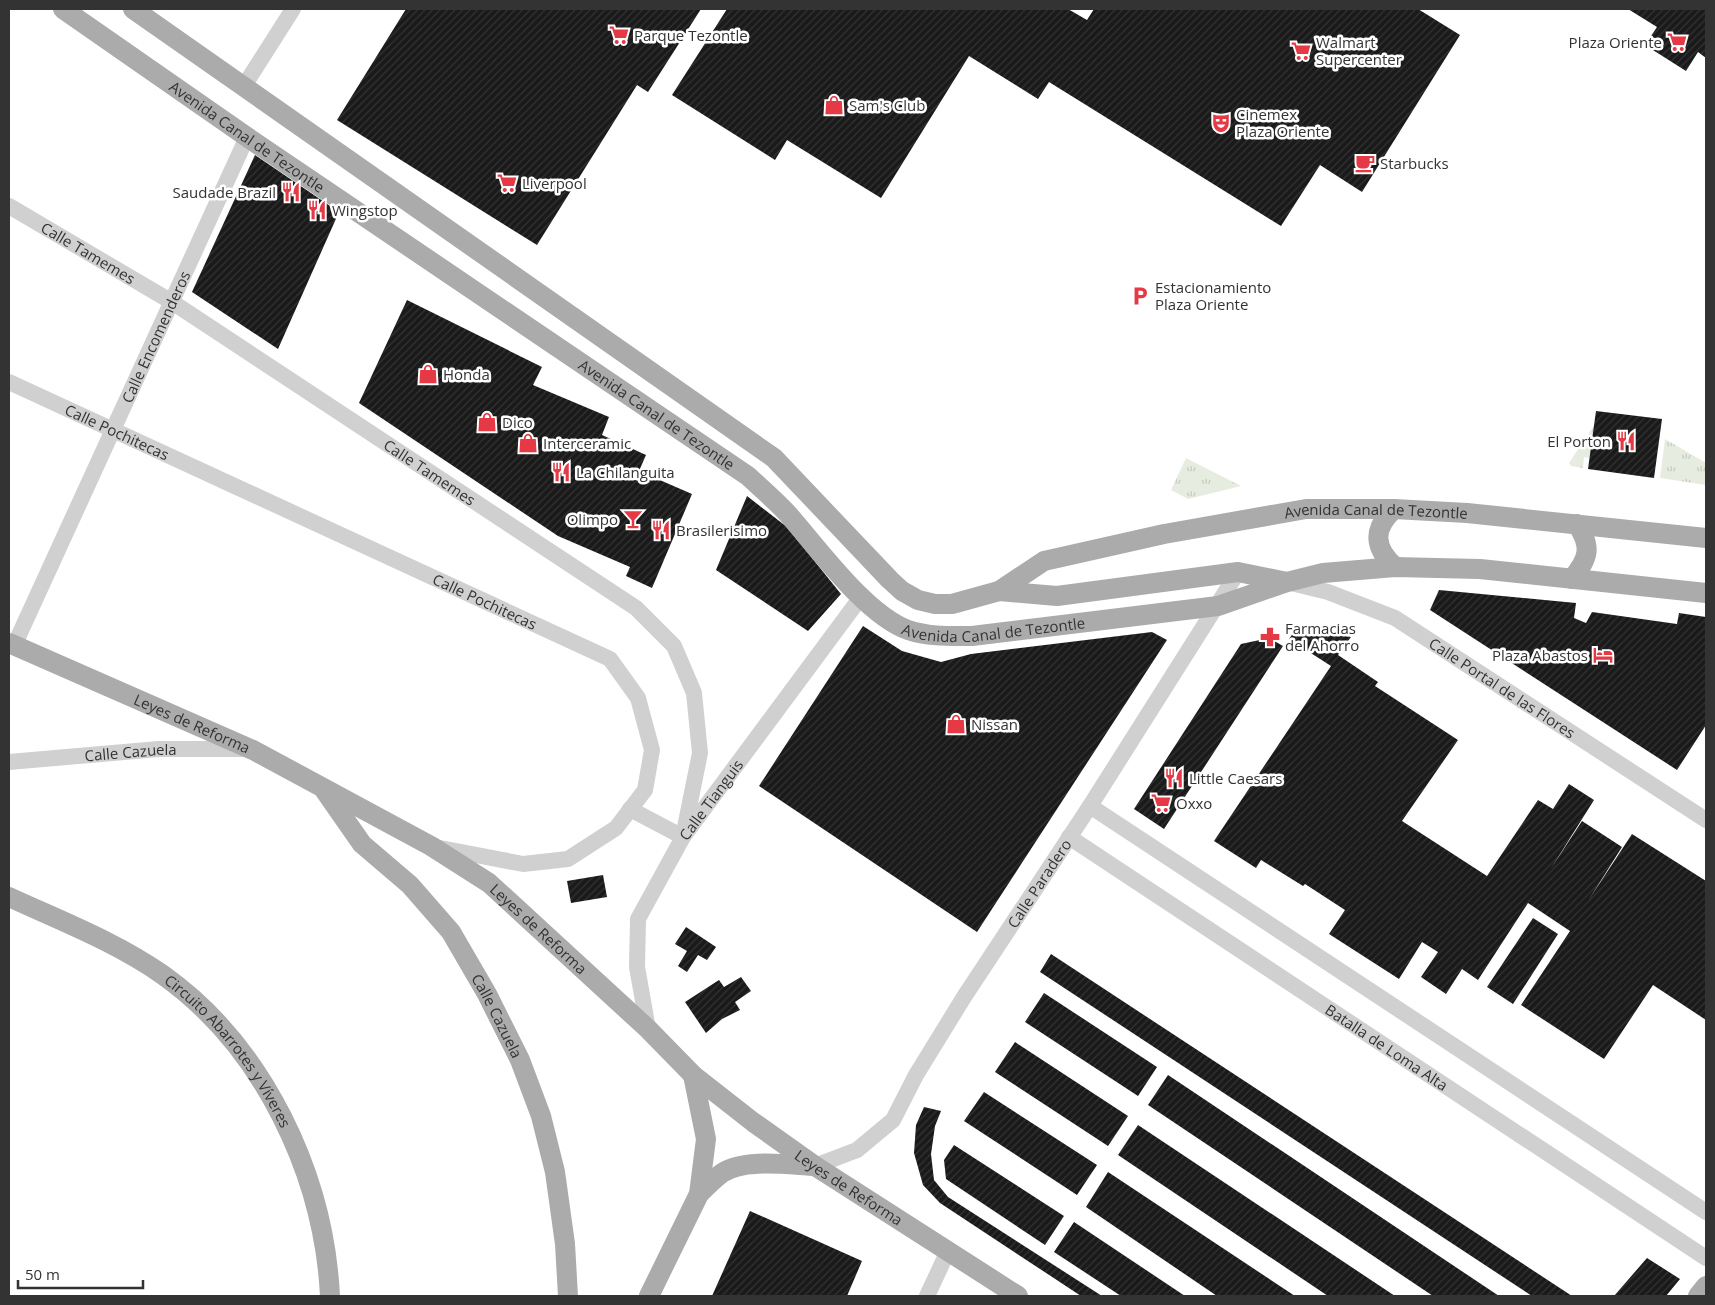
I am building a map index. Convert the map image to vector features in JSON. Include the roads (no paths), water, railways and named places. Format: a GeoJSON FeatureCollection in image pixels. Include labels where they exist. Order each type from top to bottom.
{"type":"FeatureCollection","features":[{"type":"Feature","properties":{"kind":"main road","name":"Avenida Canal de Tezontle"},"geometry":{"type":"LineString","coordinates":[[63,9],[247,137],[748,476],[784,511],[861,597],[885,618],[907,629],[936,636],[972,636],[1218,606],[1287,582],[1323,573],[1396,567],[1480,570],[1706,593]]}},
{"type":"Feature","properties":{"kind":"main road","name":"Avenida Canal de Tezontle"},"geometry":{"type":"LineString","coordinates":[[133,9],[774,458],[902,591],[918,600],[935,604],[952,604],[999,591],[1044,561],[1164,534],[1306,509],[1394,509],[1468,513],[1706,538]]}},
{"type":"Feature","properties":{"kind":"main road"},"geometry":{"type":"LineString","coordinates":[[1394,509],[1385,517],[1378,532],[1379,546],[1384,557],[1396,567]]}},
{"type":"Feature","properties":{"kind":"main road"},"geometry":{"type":"LineString","coordinates":[[1572,579],[1583,566],[1587,553],[1587,543],[1577,524]]}},
{"type":"Feature","properties":{"kind":"main road","name":"Avenida Canal de Tezontle"},"geometry":{"type":"LineString","coordinates":[[999,591],[1057,596],[1238,572],[1287,582]]}},
{"type":"Feature","properties":{"kind":"main road","name":"Leyes de Reforma"},"geometry":{"type":"LineString","coordinates":[[12,644],[253,750],[431,846],[489,883],[648,1028],[694,1075],[753,1122],[816,1166],[1018,1296]]}},
{"type":"Feature","properties":{"kind":"main road","name":"Calle Cazuela"},"geometry":{"type":"LineString","coordinates":[[322,787],[362,844],[410,885],[451,932],[487,994],[520,1060],[542,1116],[555,1172],[565,1244],[568,1296]]}},
{"type":"Feature","properties":{"kind":"main road","name":"Circuito Abarrotes y Víveres"},"geometry":{"type":"LineString","coordinates":[[9,897],[109,943],[164,976],[211,1017],[253,1068],[291,1130],[313,1194],[328,1258],[330,1296]]}},
{"type":"Feature","properties":{"kind":"main road"},"geometry":{"type":"LineString","coordinates":[[649,1296],[699,1194],[706,1139],[694,1075]]}},
{"type":"Feature","properties":{"kind":"main road"},"geometry":{"type":"LineString","coordinates":[[699,1194],[723,1172],[740,1166],[768,1164],[816,1166]]}},
{"type":"Feature","properties":{"kind":"main road"},"geometry":{"type":"LineString","coordinates":[[1698,1296],[1706,1286]]}},
{"type":"Feature","properties":{"kind":"street"},"geometry":{"type":"LineString","coordinates":[[244,86],[293,9]]}},
{"type":"Feature","properties":{"kind":"street","name":"Calle Encomenderos"},"geometry":{"type":"LineString","coordinates":[[12,644],[113,430],[247,137]]}},
{"type":"Feature","properties":{"kind":"street","name":"Calle Tamemes"},"geometry":{"type":"LineString","coordinates":[[9,206],[172,302],[636,608],[674,646],[694,693],[700,753],[683,837]]}},
{"type":"Feature","properties":{"kind":"street","name":"Calle Pochitecas"},"geometry":{"type":"LineString","coordinates":[[9,382],[610,660],[638,698],[652,750],[645,790],[616,828],[568,859],[523,864],[431,846]]}},
{"type":"Feature","properties":{"kind":"street","name":"Calle Paradero"},"geometry":{"type":"LineString","coordinates":[[816,1166],[857,1150],[894,1120],[916,1075],[954,1013],[1090,806],[1238,572]]}},
{"type":"Feature","properties":{"kind":"street","name":"Calle Portal de las Flores"},"geometry":{"type":"LineString","coordinates":[[1287,582],[1328,592],[1395,618],[1706,820]]}},
{"type":"Feature","properties":{"kind":"street","name":"Calle Tianguis"},"geometry":{"type":"LineString","coordinates":[[648,1028],[637,967],[638,919],[683,837],[861,597]]}},
{"type":"Feature","properties":{"kind":"street","name":"Calle Cazuela"},"geometry":{"type":"LineString","coordinates":[[9,762],[159,749],[253,750]]}},
{"type":"Feature","properties":{"kind":"street"},"geometry":{"type":"LineString","coordinates":[[1090,806],[1706,1212]]}},
{"type":"Feature","properties":{"kind":"street"},"geometry":{"type":"LineString","coordinates":[[630,809],[683,837]]}},
{"type":"Feature","properties":{"kind":"street","name":"Batalla de Loma Alta"},"geometry":{"type":"LineString","coordinates":[[1069,837],[1706,1258]]}},
{"type":"Feature","properties":{"kind":"street"},"geometry":{"type":"LineString","coordinates":[[927,1296],[948,1251]]}},
{"type":"Feature","properties":{"kind":"place","name":"Parque Tezontle"},"geometry":{"type":"Point","coordinates":[619,35]}},
{"type":"Feature","properties":{"kind":"place","name":"Plaza Oriente"},"geometry":{"type":"Point","coordinates":[1677,42]}},
{"type":"Feature","properties":{"kind":"place","name":"Walmart Supercenter"},"geometry":{"type":"Point","coordinates":[1301,51]}},
{"type":"Feature","properties":{"kind":"place","name":"Sam's Club"},"geometry":{"type":"Point","coordinates":[834,105]}},
{"type":"Feature","properties":{"kind":"place","name":"Cinemex Plaza Oriente"},"geometry":{"type":"Point","coordinates":[1221,123]}},
{"type":"Feature","properties":{"kind":"place","name":"Starbucks"},"geometry":{"type":"Point","coordinates":[1365,163]}},
{"type":"Feature","properties":{"kind":"place","name":"Liverpool"},"geometry":{"type":"Point","coordinates":[507,183]}},
{"type":"Feature","properties":{"kind":"place","name":"Saudade Brazil"},"geometry":{"type":"Point","coordinates":[291,192]}},
{"type":"Feature","properties":{"kind":"place","name":"Wingstop"},"geometry":{"type":"Point","coordinates":[317,210]}},
{"type":"Feature","properties":{"kind":"place","name":"Estacionamiento Plaza Oriente"},"geometry":{"type":"Point","coordinates":[1140,296]}},
{"type":"Feature","properties":{"kind":"place","name":"Honda"},"geometry":{"type":"Point","coordinates":[428,374]}},
{"type":"Feature","properties":{"kind":"place","name":"Dico"},"geometry":{"type":"Point","coordinates":[487,422]}},
{"type":"Feature","properties":{"kind":"place","name":"El Porton"},"geometry":{"type":"Point","coordinates":[1626,441]}},
{"type":"Feature","properties":{"kind":"place","name":"Interceramic"},"geometry":{"type":"Point","coordinates":[528,443]}},
{"type":"Feature","properties":{"kind":"place","name":"La Chilanguita"},"geometry":{"type":"Point","coordinates":[561,472]}},
{"type":"Feature","properties":{"kind":"place","name":"Olimpo"},"geometry":{"type":"Point","coordinates":[633,519]}},
{"type":"Feature","properties":{"kind":"place","name":"Brasilerisimo"},"geometry":{"type":"Point","coordinates":[661,530]}},
{"type":"Feature","properties":{"kind":"place","name":"Farmacias del Ahorro"},"geometry":{"type":"Point","coordinates":[1270,637]}},
{"type":"Feature","properties":{"kind":"place","name":"Plaza Abastos"},"geometry":{"type":"Point","coordinates":[1603,655]}},
{"type":"Feature","properties":{"kind":"place","name":"Nissan"},"geometry":{"type":"Point","coordinates":[956,724]}},
{"type":"Feature","properties":{"kind":"place","name":"Little Caesars"},"geometry":{"type":"Point","coordinates":[1174,778]}},
{"type":"Feature","properties":{"kind":"place","name":"Oxxo"},"geometry":{"type":"Point","coordinates":[1161,803]}}]}
